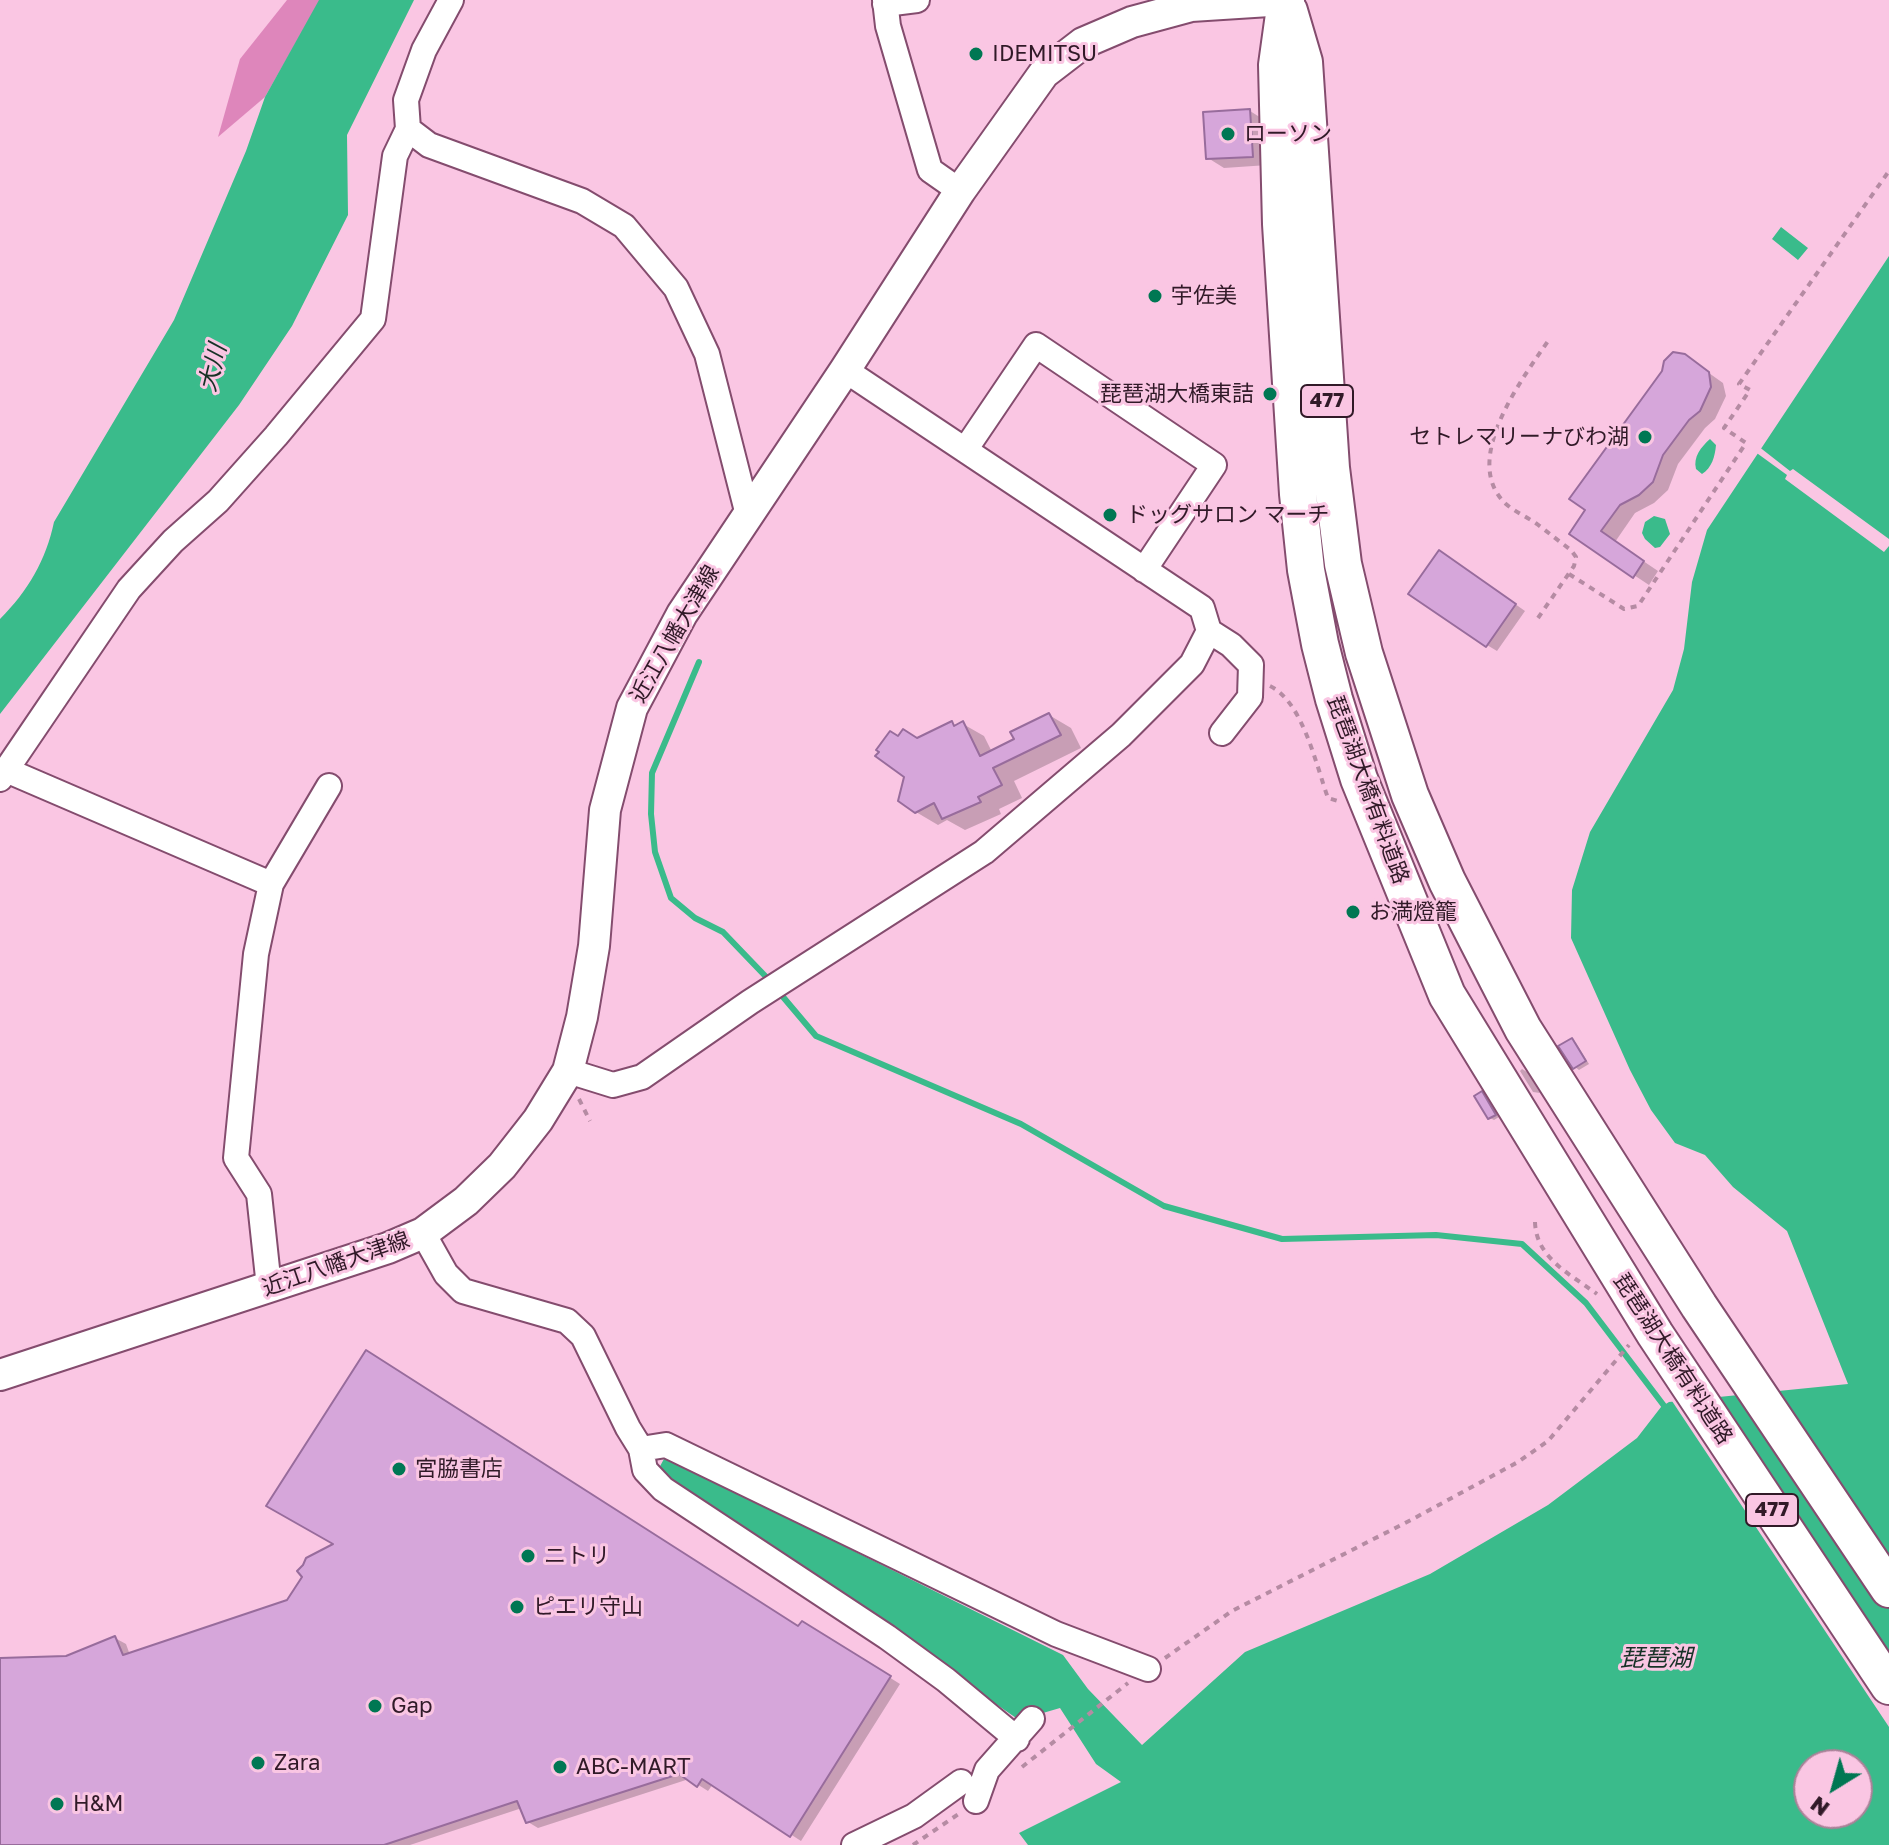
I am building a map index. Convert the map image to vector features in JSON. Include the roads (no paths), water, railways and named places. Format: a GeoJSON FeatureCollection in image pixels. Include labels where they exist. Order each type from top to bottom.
{"type":"FeatureCollection","features":[{"type":"Feature","properties":{"kind":"highway","name":"琵琶湖大橋有料道路"},"geometry":{"type":"LineString","coordinates":[[1889,1589],[1699,1306],[1523,1029],[1447,881],[1410,795],[1364,653],[1343,564],[1331,468],[1304,62],[1286,0],[1277,65],[1281,224],[1292,415],[1306,570],[1334,699],[1359,779],[1447,995],[1636,1338],[1889,1686]]}},
{"type":"Feature","properties":{"kind":"main road","name":"近江八幡大津線"},"geometry":{"type":"LineString","coordinates":[[0,1375],[388,1248],[423,1233],[466,1201],[502,1166],[538,1120],[574,1085],[594,946],[605,810],[632,708],[682,614],[960,191],[1044,73],[1083,43],[1132,22],[1191,6],[1285,0]]}},
{"type":"Feature","properties":{"kind":"street"},"geometry":{"type":"LineString","coordinates":[[271,884],[3,774],[129,589],[276,436],[373,319],[395,156],[408,129],[406,100],[424,50],[451,0]]}},
{"type":"Feature","properties":{"kind":"street"},"geometry":{"type":"LineString","coordinates":[[917,0],[885,2],[888,26],[930,170],[960,191]]}},
{"type":"Feature","properties":{"kind":"street"},"geometry":{"type":"LineString","coordinates":[[408,129],[429,145],[582,201],[624,226],[676,288],[707,354],[748,515]]}},
{"type":"Feature","properties":{"kind":"street"},"geometry":{"type":"LineString","coordinates":[[965,450],[1036,345],[1214,465],[1144,570]]}},
{"type":"Feature","properties":{"kind":"street"},"geometry":{"type":"LineString","coordinates":[[845,370],[1202,608],[1209,631],[1231,645],[1251,665],[1250,697],[1222,733]]}},
{"type":"Feature","properties":{"kind":"street"},"geometry":{"type":"LineString","coordinates":[[574,1085],[613,1085],[642,1077],[750,1002],[984,852],[1121,735],[1192,664],[1209,631]]}},
{"type":"Feature","properties":{"kind":"street"},"geometry":{"type":"LineString","coordinates":[[269,1287],[259,1194],[236,1158],[256,954],[271,884],[329,786]]}},
{"type":"Feature","properties":{"kind":"street"},"geometry":{"type":"LineString","coordinates":[[423,1233],[446,1274],[463,1291],[567,1321],[583,1336],[641,1449],[645,1470],[663,1489],[887,1637],[946,1680],[1025,1729],[987,1770],[976,1801]]}},
{"type":"Feature","properties":{"kind":"street"},"geometry":{"type":"LineString","coordinates":[[641,1449],[666,1445],[1056,1634],[1148,1669]]}},
{"type":"Feature","properties":{"kind":"street"},"geometry":{"type":"LineString","coordinates":[[854,1845],[914,1816],[961,1782]]}},
{"type":"Feature","properties":{"kind":"water","name":"大川"},"geometry":{"type":"Polygon","coordinates":[[[319,0],[414,0],[347,135],[348,215],[292,326],[239,405],[0,714],[0,619],[34,574],[54,522],[174,320],[246,151],[265,97],[319,0]]]}},
{"type":"Feature","properties":{"kind":"water"},"geometry":{"type":"Polygon","coordinates":[[[1781,227],[1808,248],[1798,260],[1772,239],[1781,227]]]}},
{"type":"Feature","properties":{"kind":"water","name":"琵琶湖"},"geometry":{"type":"Polygon","coordinates":[[[1889,256],[1889,1845],[1028,1845],[1019,1833],[1121,1782],[1096,1764],[1060,1708],[1019,1720],[658,1470],[665,1457],[1063,1655],[1088,1689],[1142,1745],[1245,1652],[1430,1574],[1548,1505],[1637,1438],[1661,1407],[1669,1402],[1848,1384],[1787,1231],[1733,1187],[1705,1155],[1675,1143],[1651,1110],[1630,1070],[1571,938],[1572,890],[1590,832],[1673,690],[1684,649],[1692,582],[1707,530],[1889,256]]]}},
{"type":"Feature","properties":{"kind":"water"},"geometry":{"type":"Polygon","coordinates":[[[1710,439],[1716,445],[1715,453],[1711,465],[1702,474],[1696,469],[1696,460],[1710,439]]]}},
{"type":"Feature","properties":{"kind":"water"},"geometry":{"type":"Polygon","coordinates":[[[1654,516],[1665,519],[1670,534],[1660,547],[1655,548],[1642,533],[1645,522],[1654,516]]]}},
{"type":"Feature","properties":{"kind":"waterway"},"geometry":{"type":"LineString","coordinates":[[699,662],[652,773],[651,814],[655,852],[671,898],[695,918],[723,932],[771,982]]}},
{"type":"Feature","properties":{"kind":"waterway"},"geometry":{"type":"LineString","coordinates":[[778,991],[816,1036],[1021,1124],[1164,1206],[1282,1239],[1436,1235],[1522,1244],[1586,1303],[1668,1411]]}},
{"type":"Feature","properties":{"kind":"place","name":"IDEMITSU"},"geometry":{"type":"Point","coordinates":[976,54]}},
{"type":"Feature","properties":{"kind":"place","name":"ローソン"},"geometry":{"type":"Point","coordinates":[1228,134]}},
{"type":"Feature","properties":{"kind":"place","name":"宇佐美"},"geometry":{"type":"Point","coordinates":[1155,296]}},
{"type":"Feature","properties":{"kind":"place","name":"琵琶湖大橋東詰"},"geometry":{"type":"Point","coordinates":[1270,394]}},
{"type":"Feature","properties":{"kind":"place","name":"セトレマリーナびわ湖"},"geometry":{"type":"Point","coordinates":[1645,437]}},
{"type":"Feature","properties":{"kind":"place","name":"ドッグサロン マーチ"},"geometry":{"type":"Point","coordinates":[1110,515]}},
{"type":"Feature","properties":{"kind":"place","name":"お満燈籠"},"geometry":{"type":"Point","coordinates":[1353,912]}},
{"type":"Feature","properties":{"kind":"place","name":"宮脇書店"},"geometry":{"type":"Point","coordinates":[399,1469]}},
{"type":"Feature","properties":{"kind":"place","name":"ニトリ"},"geometry":{"type":"Point","coordinates":[528,1556]}},
{"type":"Feature","properties":{"kind":"place","name":"ピエリ守山"},"geometry":{"type":"Point","coordinates":[517,1607]}},
{"type":"Feature","properties":{"kind":"place","name":"Gap"},"geometry":{"type":"Point","coordinates":[375,1706]}},
{"type":"Feature","properties":{"kind":"place","name":"Zara"},"geometry":{"type":"Point","coordinates":[258,1763]}},
{"type":"Feature","properties":{"kind":"place","name":"ABC-MART"},"geometry":{"type":"Point","coordinates":[560,1767]}},
{"type":"Feature","properties":{"kind":"place","name":"H&M"},"geometry":{"type":"Point","coordinates":[57,1804]}}]}
